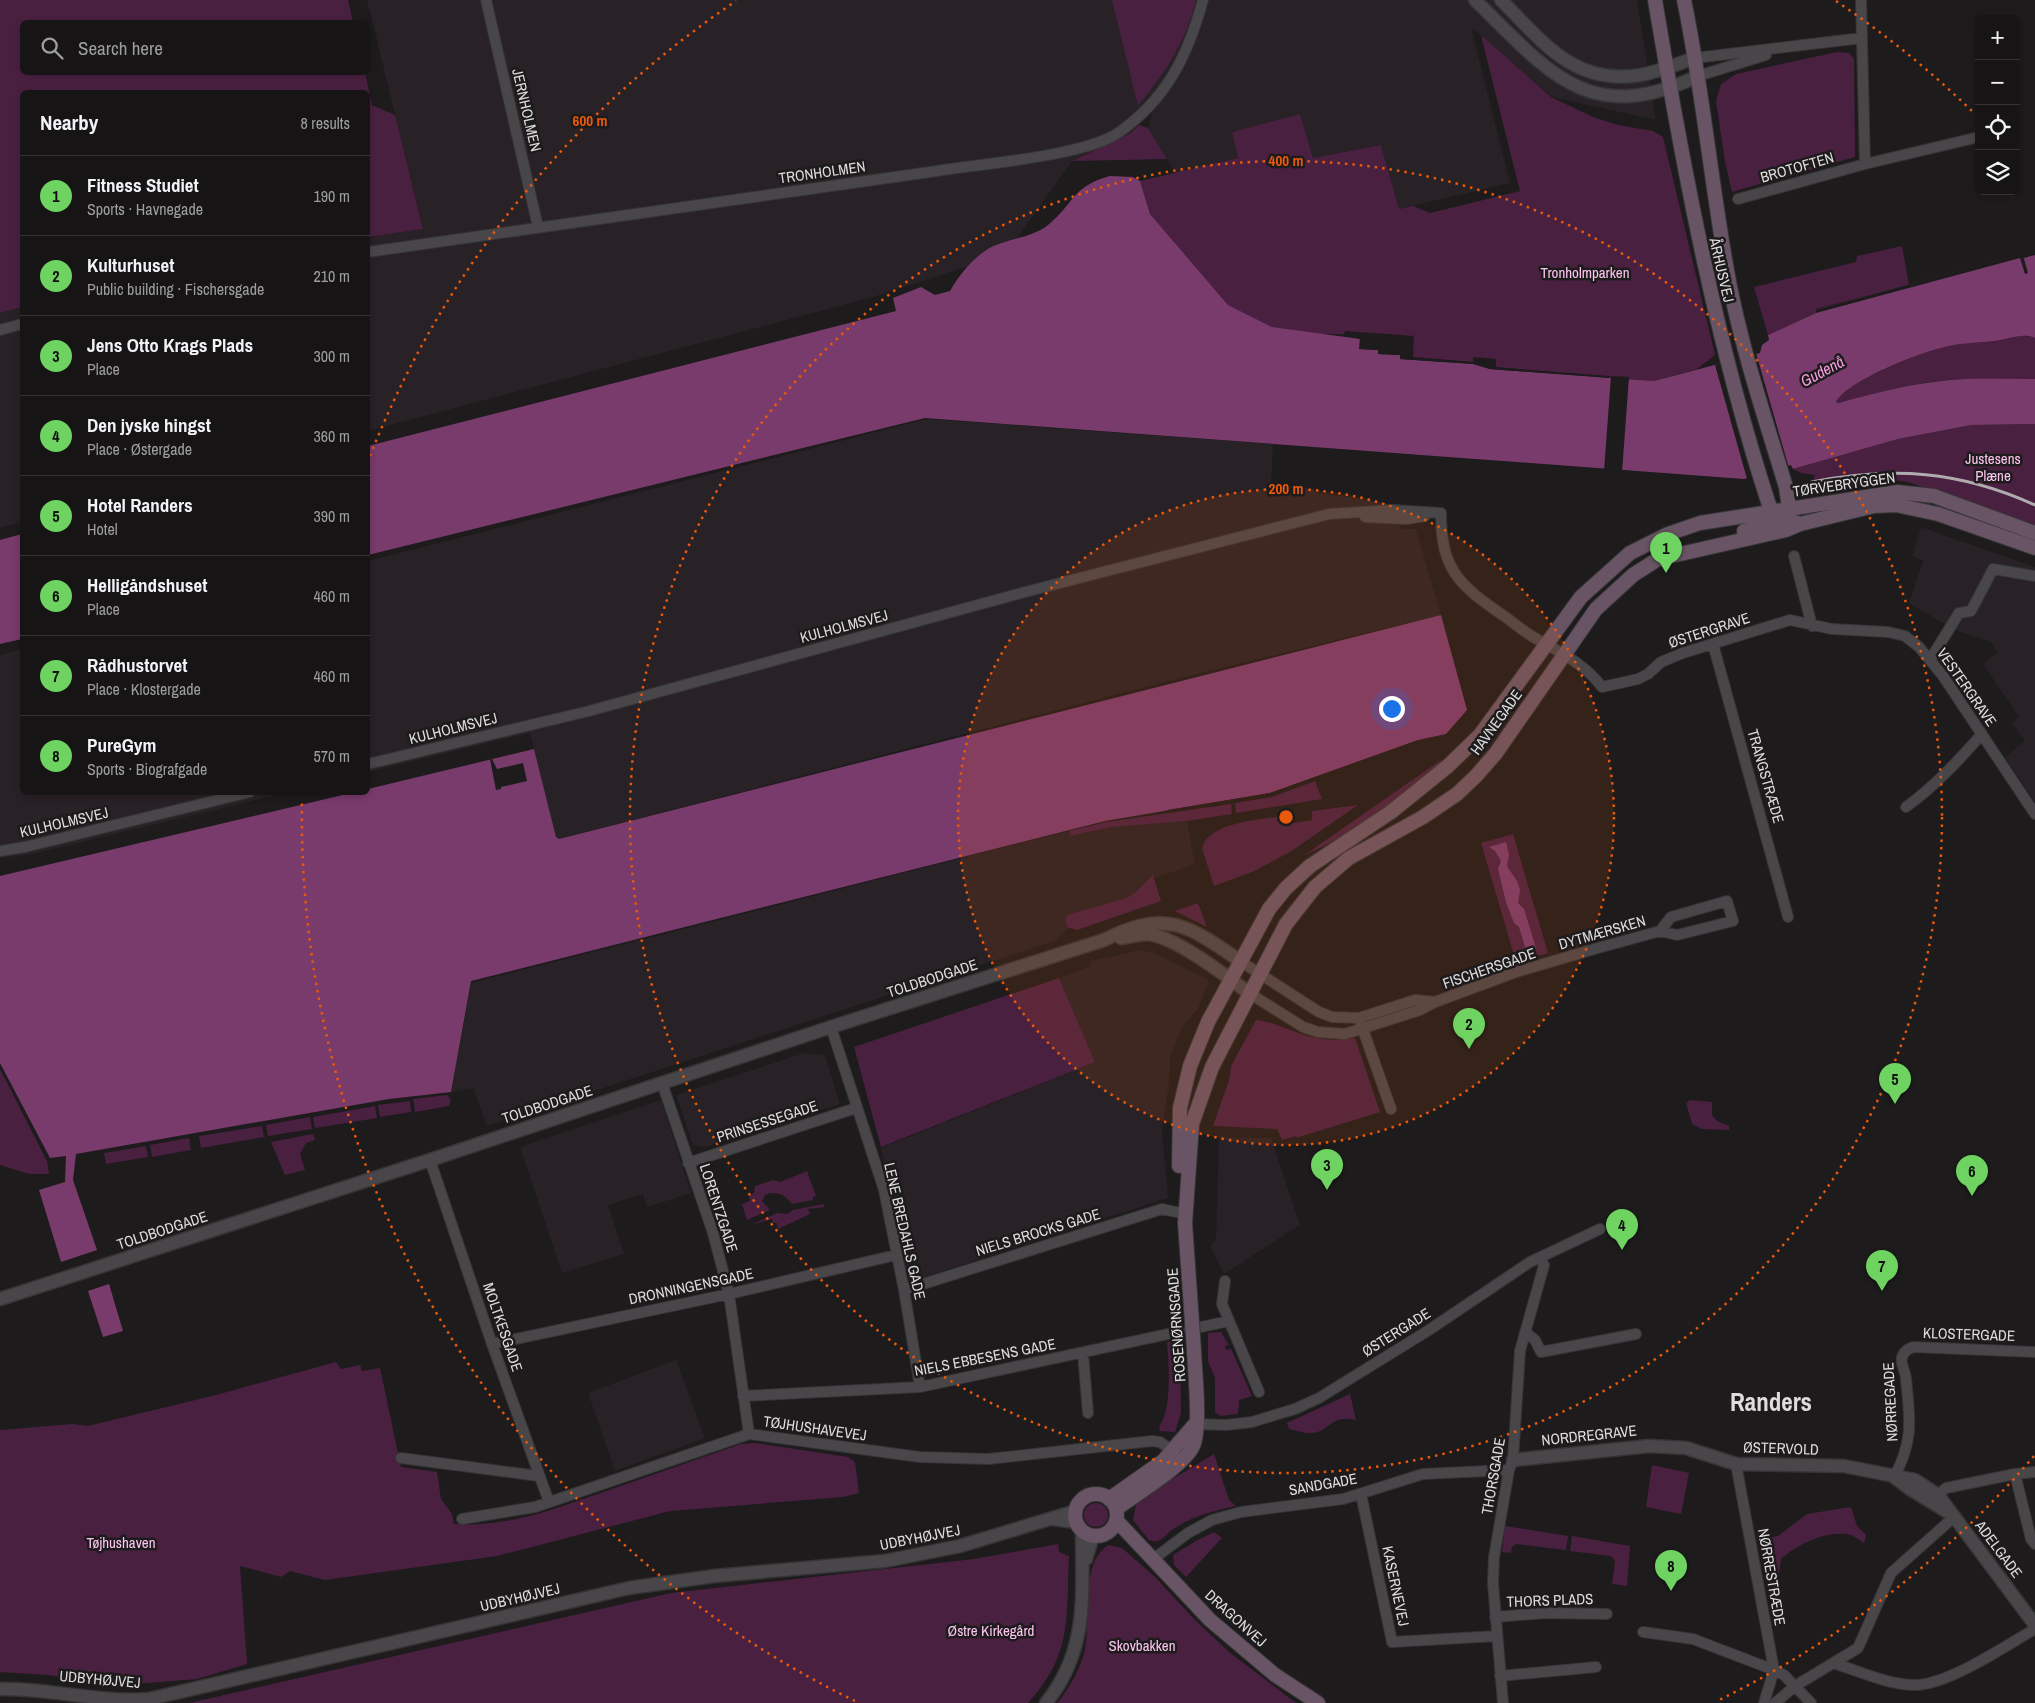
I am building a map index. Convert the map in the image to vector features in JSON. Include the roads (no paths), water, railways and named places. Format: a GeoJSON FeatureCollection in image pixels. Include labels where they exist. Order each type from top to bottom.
{"type":"FeatureCollection","features":[{"type":"Feature","properties":{"kind":"main road","name":"ÅRHUSVEJ"},"geometry":{"type":"LineString","coordinates":[[1655,0],[1699,245],[1728,361],[1761,476],[1781,512]]}},
{"type":"Feature","properties":{"kind":"main road","name":"ÅRHUSVEJ"},"geometry":{"type":"LineString","coordinates":[[1684,0],[1698,76],[1728,277],[1780,470],[1781,512]]}},
{"type":"Feature","properties":{"kind":"main road","name":"TØRVEBRYGGEN"},"geometry":{"type":"LineString","coordinates":[[1781,512],[1874,494],[1922,493],[2035,532]]}},
{"type":"Feature","properties":{"kind":"main road","name":"TØRVEBRYGGEN"},"geometry":{"type":"LineString","coordinates":[[1800,524],[1874,506],[1913,507],[2035,548]]}},
{"type":"Feature","properties":{"kind":"main road"},"geometry":{"type":"LineString","coordinates":[[1658,560],[1695,544],[1768,525],[1781,512],[1800,524]]}},
{"type":"Feature","properties":{"kind":"main road","name":"HAVNEGADE"},"geometry":{"type":"LineString","coordinates":[[1230,980],[1262,920],[1286,888],[1310,866],[1391,812],[1461,754],[1480,735],[1500,710],[1581,597],[1630,553],[1655,539],[1692,526],[1781,512]]}},
{"type":"Feature","properties":{"kind":"main road","name":"HAVNEGADE"},"geometry":{"type":"LineString","coordinates":[[1249,993],[1286,924],[1315,887],[1349,858],[1423,817],[1456,794],[1476,776],[1496,753],[1563,653],[1596,609],[1633,575],[1658,560],[1786,530],[1800,524]]}},
{"type":"Feature","properties":{"kind":"main road","name":"ROSENØRNSGADE"},"geometry":{"type":"LineString","coordinates":[[1113,1515],[1184,1458],[1192,1448],[1195,1439],[1197,1405],[1178,1128],[1184,1085],[1195,1051],[1230,980]]}},
{"type":"Feature","properties":{"kind":"main road","name":"ROSENØRNSGADE"},"geometry":{"type":"LineString","coordinates":[[1183,1218],[1188,1148],[1197,1105],[1212,1067],[1249,993]]}},
{"type":"Feature","properties":{"kind":"main road"},"geometry":{"type":"LineString","coordinates":[[1113,1515],[1103,1496],[1089,1496],[1083,1499],[1082,1525],[1113,1515],[1173,1451],[1195,1424]]}},
{"type":"Feature","properties":{"kind":"main road","name":"DRAGONVEJ"},"geometry":{"type":"LineString","coordinates":[[1113,1515],[1152,1560],[1210,1620],[1275,1675],[1318,1703]]}},
{"type":"Feature","properties":{"kind":"street","name":"JERNHOLMEN"},"geometry":{"type":"LineString","coordinates":[[486,0],[538,227]]}},
{"type":"Feature","properties":{"kind":"street","name":"TRONHOLMEN"},"geometry":{"type":"LineString","coordinates":[[370,252],[873,180],[1058,152],[1092,144],[1117,134],[1146,110],[1171,81],[1187,51],[1204,0]]}},
{"type":"Feature","properties":{"kind":"street"},"geometry":{"type":"LineString","coordinates":[[1475,0],[1547,70],[1568,83],[1588,92],[1609,96],[1644,96],[1671,89],[1698,76],[1788,48]]}},
{"type":"Feature","properties":{"kind":"street"},"geometry":{"type":"LineString","coordinates":[[1501,0],[1555,53],[1586,72],[1618,76],[1640,75],[1695,58],[1862,38]]}},
{"type":"Feature","properties":{"kind":"street"},"geometry":{"type":"LineString","coordinates":[[1861,0],[1865,164]]}},
{"type":"Feature","properties":{"kind":"street","name":"BROTOFTEN"},"geometry":{"type":"LineString","coordinates":[[1738,199],[1865,164],[1975,138]]}},
{"type":"Feature","properties":{"kind":"street"},"geometry":{"type":"LineString","coordinates":[[0,330],[20,325]]}},
{"type":"Feature","properties":{"kind":"street","name":"KULHOLMSVEJ"},"geometry":{"type":"LineString","coordinates":[[370,764],[589,711],[1016,595],[1329,514],[1393,510],[1441,513],[1443,551],[1451,569],[1461,582],[1488,605],[1533,637],[1547,644]]}},
{"type":"Feature","properties":{"kind":"street"},"geometry":{"type":"LineString","coordinates":[[1794,556],[1812,626]]}},
{"type":"Feature","properties":{"kind":"street"},"geometry":{"type":"LineString","coordinates":[[1930,660],[1959,613],[1971,611],[1993,569],[2035,576]]}},
{"type":"Feature","properties":{"kind":"street","name":"ØSTERGRAVE"},"geometry":{"type":"LineString","coordinates":[[1547,644],[1582,665],[1602,687],[1638,680],[1668,659],[1790,620],[1812,626]]}},
{"type":"Feature","properties":{"kind":"street","name":"VESTERGRAVE"},"geometry":{"type":"LineString","coordinates":[[1812,626],[1832,630],[1888,632],[1905,636],[1919,647],[1982,734],[2035,814]]}},
{"type":"Feature","properties":{"kind":"street","name":"TRANGSTRÆDE"},"geometry":{"type":"LineString","coordinates":[[1713,644],[1788,917]]}},
{"type":"Feature","properties":{"kind":"street"},"geometry":{"type":"LineString","coordinates":[[1906,807],[1925,794],[1954,766],[1982,734]]}},
{"type":"Feature","properties":{"kind":"street","name":"KULHOLMSVEJ"},"geometry":{"type":"LineString","coordinates":[[0,850],[25,847],[238,795]]}},
{"type":"Feature","properties":{"kind":"street","name":"DYTMÆRSKEN"},"geometry":{"type":"LineString","coordinates":[[1552,962],[1660,930],[1677,935],[1733,921],[1727,901],[1671,917],[1660,930]]}},
{"type":"Feature","properties":{"kind":"street","name":"TOLDBODGADE"},"geometry":{"type":"LineString","coordinates":[[1104,940],[1124,930],[1164,922],[1182,926],[1240,961]]}},
{"type":"Feature","properties":{"kind":"street","name":"TOLDBODGADE"},"geometry":{"type":"LineString","coordinates":[[0,1299],[430,1160],[831,1027],[1104,940],[1140,934],[1156,936],[1175,944],[1249,993]]}},
{"type":"Feature","properties":{"kind":"street","name":"FISCHERSGADE"},"geometry":{"type":"LineString","coordinates":[[1240,961],[1319,1012],[1332,1017],[1359,1018],[1416,1000],[1435,1002]]}},
{"type":"Feature","properties":{"kind":"street","name":"FISCHERSGADE"},"geometry":{"type":"LineString","coordinates":[[1249,993],[1295,1022],[1310,1029],[1345,1034],[1363,1030],[1420,1010],[1435,1002],[1516,972],[1552,962]]}},
{"type":"Feature","properties":{"kind":"street"},"geometry":{"type":"LineString","coordinates":[[1359,1018],[1391,1109]]}},
{"type":"Feature","properties":{"kind":"street","name":"LENE BREDAHLS GADE"},"geometry":{"type":"LineString","coordinates":[[831,1027],[884,1190],[904,1290],[920,1387]]}},
{"type":"Feature","properties":{"kind":"street","name":"LORENTZGADE"},"geometry":{"type":"LineString","coordinates":[[662,1083],[713,1233],[729,1294],[749,1434]]}},
{"type":"Feature","properties":{"kind":"street","name":"PRINSESSEGADE"},"geometry":{"type":"LineString","coordinates":[[688,1163],[856,1108]]}},
{"type":"Feature","properties":{"kind":"street","name":"MOLTKESGADE"},"geometry":{"type":"LineString","coordinates":[[430,1160],[492,1344],[549,1502]]}},
{"type":"Feature","properties":{"kind":"street","name":"NIELS BROCKS GADE"},"geometry":{"type":"LineString","coordinates":[[904,1290],[1162,1209],[1183,1218]]}},
{"type":"Feature","properties":{"kind":"street","name":"ØSTERGADE"},"geometry":{"type":"LineString","coordinates":[[1195,1424],[1228,1425],[1252,1422],[1295,1409],[1319,1398],[1540,1257],[1600,1228]]}},
{"type":"Feature","properties":{"kind":"street","name":"DRONNINGENSGADE"},"geometry":{"type":"LineString","coordinates":[[492,1344],[729,1294],[896,1255]]}},
{"type":"Feature","properties":{"kind":"street","name":"THORSGADE"},"geometry":{"type":"LineString","coordinates":[[1503,1703],[1495,1617],[1494,1557],[1511,1465],[1518,1369],[1525,1332],[1544,1265],[1540,1257]]}},
{"type":"Feature","properties":{"kind":"street"},"geometry":{"type":"LineString","coordinates":[[1225,1281],[1222,1304],[1259,1392]]}},
{"type":"Feature","properties":{"kind":"street","name":"NIELS EBBESENS GADE"},"geometry":{"type":"LineString","coordinates":[[743,1396],[920,1387],[1229,1321]]}},
{"type":"Feature","properties":{"kind":"street"},"geometry":{"type":"LineString","coordinates":[[1525,1332],[1534,1340],[1542,1352],[1636,1334]]}},
{"type":"Feature","properties":{"kind":"street","name":"KLOSTERGADE"},"geometry":{"type":"LineString","coordinates":[[1904,1353],[1913,1347],[2035,1352]]}},
{"type":"Feature","properties":{"kind":"street"},"geometry":{"type":"LineString","coordinates":[[1083,1353],[1088,1413]]}},
{"type":"Feature","properties":{"kind":"street","name":"NØRREGADE"},"geometry":{"type":"LineString","coordinates":[[1894,1477],[1907,1450],[1910,1434],[1906,1377],[1902,1363],[1904,1353]]}},
{"type":"Feature","properties":{"kind":"street","name":"TØJHUSHAVEVEJ"},"geometry":{"type":"LineString","coordinates":[[462,1519],[535,1507],[749,1434],[920,1457],[988,1459],[1156,1441],[1173,1451]]}},
{"type":"Feature","properties":{"kind":"street","name":"NORDREGRAVE"},"geometry":{"type":"LineString","coordinates":[[1511,1465],[1649,1446],[1669,1446]]}},
{"type":"Feature","properties":{"kind":"street","name":"ØSTERVOLD"},"geometry":{"type":"LineString","coordinates":[[1669,1446],[1686,1448],[1736,1464],[1844,1466],[1914,1480],[1935,1498]]}},
{"type":"Feature","properties":{"kind":"street"},"geometry":{"type":"LineString","coordinates":[[401,1458],[539,1476]]}},
{"type":"Feature","properties":{"kind":"street","name":"NØRRESTRÆDE"},"geometry":{"type":"LineString","coordinates":[[1736,1464],[1774,1670]]}},
{"type":"Feature","properties":{"kind":"street","name":"SANDGADE"},"geometry":{"type":"LineString","coordinates":[[1152,1560],[1176,1540],[1212,1520],[1241,1512],[1343,1499],[1423,1474],[1511,1465]]}},
{"type":"Feature","properties":{"kind":"street"},"geometry":{"type":"LineString","coordinates":[[1935,1498],[1946,1488],[2015,1474],[2035,1472]]}},
{"type":"Feature","properties":{"kind":"street"},"geometry":{"type":"LineString","coordinates":[[2015,1474],[2031,1540],[2035,1544]]}},
{"type":"Feature","properties":{"kind":"street","name":"KASERNEVEJ"},"geometry":{"type":"LineString","coordinates":[[1361,1494],[1392,1642],[1497,1636]]}},
{"type":"Feature","properties":{"kind":"street","name":"ADELGADE"},"geometry":{"type":"LineString","coordinates":[[1935,1498],[1954,1517],[2035,1625]]}},
{"type":"Feature","properties":{"kind":"street"},"geometry":{"type":"LineString","coordinates":[[1775,1703],[1795,1686],[1858,1648],[1891,1573],[1954,1517]]}},
{"type":"Feature","properties":{"kind":"street","name":"UDBYHØJVEJ"},"geometry":{"type":"LineString","coordinates":[[0,1689],[32,1688],[104,1701],[150,1699],[629,1588],[714,1576],[885,1561],[960,1546],[1048,1519],[1082,1525]]}},
{"type":"Feature","properties":{"kind":"street"},"geometry":{"type":"LineString","coordinates":[[1046,1703],[1066,1674],[1075,1650],[1080,1626],[1082,1525]]}},
{"type":"Feature","properties":{"kind":"street","name":"THORS PLADS"},"geometry":{"type":"LineString","coordinates":[[1495,1617],[1546,1613],[1607,1614]]}},
{"type":"Feature","properties":{"kind":"street"},"geometry":{"type":"LineString","coordinates":[[1833,1663],[1904,1684],[1927,1684],[1966,1668],[2035,1629]]}},
{"type":"Feature","properties":{"kind":"street"},"geometry":{"type":"LineString","coordinates":[[1643,1632],[1693,1639],[1774,1670],[1784,1675],[1811,1703]]}},
{"type":"Feature","properties":{"kind":"street"},"geometry":{"type":"LineString","coordinates":[[1500,1676],[1596,1667]]}},
{"type":"Feature","properties":{"kind":"street"},"geometry":{"type":"LineString","coordinates":[[1764,1703],[1774,1670]]}},
{"type":"Feature","properties":{"kind":"water","name":"Gudenå"},"geometry":{"type":"Polygon","coordinates":[[[1110,176],[1133,177],[1140,181],[1150,214],[1228,305],[1272,327],[1360,339],[1360,349],[1379,350],[1379,354],[1400,355],[1400,359],[1474,364],[1490,369],[1654,381],[1760,353],[1762,345],[1769,340],[1768,335],[1816,313],[1816,310],[2020,254],[2024,258],[2035,255],[2035,338],[2019,336],[1954,345],[1930,351],[1868,377],[1842,394],[1836,402],[1839,403],[1917,384],[1949,380],[2035,379],[2035,424],[1971,425],[1898,439],[1793,469],[1791,465],[1744,479],[925,418],[370,555],[370,445],[896,311],[893,298],[921,287],[935,295],[950,291],[966,268],[982,253],[995,245],[1041,230],[1057,217],[1081,190],[1097,180],[1110,176]]]}},
{"type":"Feature","properties":{"kind":"water"},"geometry":{"type":"Polygon","coordinates":[[[20,535],[20,639],[0,644],[0,540],[20,535]]]}},
{"type":"Feature","properties":{"kind":"water"},"geometry":{"type":"Polygon","coordinates":[[[1441,615],[1467,710],[1446,734],[1418,740],[1270,793],[1105,821],[471,981],[451,1092],[389,1099],[76,1154],[73,1180],[97,1250],[61,1262],[39,1190],[65,1182],[66,1156],[50,1158],[0,1063],[0,876],[343,795],[370,795],[370,789],[534,749],[556,837],[559,839],[1441,615]]]}},
{"type":"Feature","properties":{"kind":"water"},"geometry":{"type":"Polygon","coordinates":[[[1506,842],[1509,855],[1507,866],[1517,881],[1520,890],[1518,903],[1524,909],[1536,948],[1531,953],[1526,950],[1519,927],[1514,923],[1506,902],[1498,869],[1501,861],[1495,851],[1489,847],[1506,842]]]}},
{"type":"Feature","properties":{"kind":"water"},"geometry":{"type":"Polygon","coordinates":[[[109,1284],[123,1331],[103,1337],[88,1291],[109,1284]]]}},
{"type":"Feature","properties":{"kind":"railway"},"geometry":{"type":"LineString","coordinates":[[1812,482],[1870,474],[1926,475],[1980,485],[2035,505]]}},
{"type":"Feature","properties":{"kind":"place","name":"Fitness Studiet"},"geometry":{"type":"Point","coordinates":[1666,573]}},
{"type":"Feature","properties":{"kind":"place","name":"Kulturhuset"},"geometry":{"type":"Point","coordinates":[1469,1049]}},
{"type":"Feature","properties":{"kind":"place","name":"Hotel Randers"},"geometry":{"type":"Point","coordinates":[1895,1104]}},
{"type":"Feature","properties":{"kind":"place","name":"Jens Otto Krags Plads"},"geometry":{"type":"Point","coordinates":[1327,1190]}},
{"type":"Feature","properties":{"kind":"place","name":"Helligåndshuset"},"geometry":{"type":"Point","coordinates":[1972,1196]}},
{"type":"Feature","properties":{"kind":"place","name":"Den jyske hingst"},"geometry":{"type":"Point","coordinates":[1622,1250]}},
{"type":"Feature","properties":{"kind":"place","name":"Rådhustorvet"},"geometry":{"type":"Point","coordinates":[1882,1291]}},
{"type":"Feature","properties":{"kind":"place","name":"PureGym"},"geometry":{"type":"Point","coordinates":[1671,1591]}},
{"type":"Feature","properties":{"kind":"district","name":"Randers"},"geometry":{"type":"Point","coordinates":[1771,1402]}},
{"type":"Feature","properties":{"kind":"park label","name":"Tronholmparken"},"geometry":{"type":"Point","coordinates":[1585,272]}},
{"type":"Feature","properties":{"kind":"park label","name":"Justesens Plæne"},"geometry":{"type":"Point","coordinates":[1993,466]}},
{"type":"Feature","properties":{"kind":"park label","name":"Tøjhushaven"},"geometry":{"type":"Point","coordinates":[121,1542]}},
{"type":"Feature","properties":{"kind":"park label","name":"Østre Kirkegård"},"geometry":{"type":"Point","coordinates":[991,1630]}},
{"type":"Feature","properties":{"kind":"park label","name":"Skovbakken"},"geometry":{"type":"Point","coordinates":[1142,1645]}}]}
